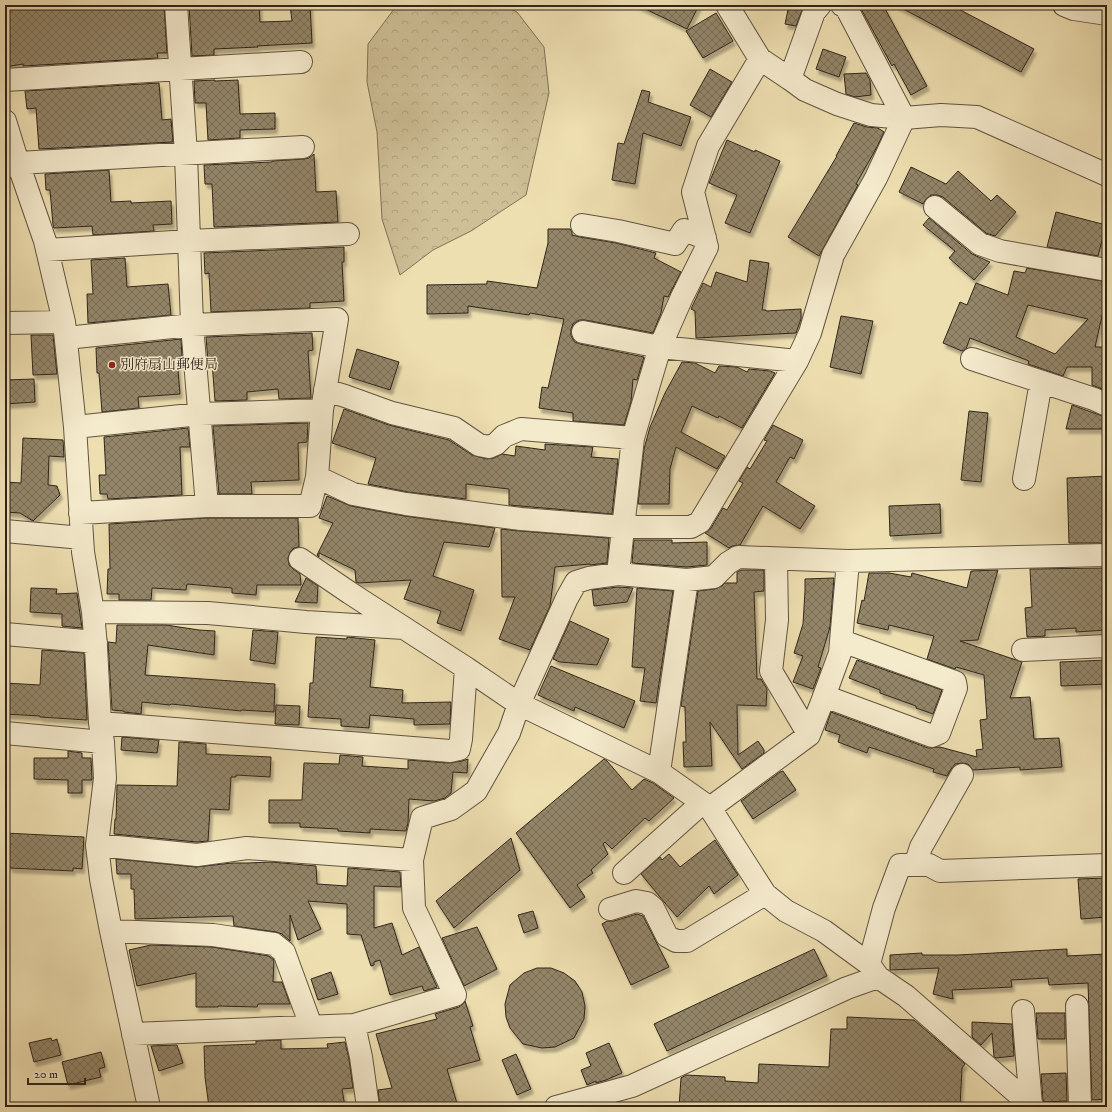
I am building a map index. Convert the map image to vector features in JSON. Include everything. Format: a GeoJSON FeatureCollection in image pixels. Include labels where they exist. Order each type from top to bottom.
{"type":"FeatureCollection","features":[{"type":"Feature","properties":{"kind":"street"},"geometry":{"type":"LineString","coordinates":[[176,5],[186,154],[192,325],[207,506]]}},
{"type":"Feature","properties":{"kind":"street"},"geometry":{"type":"LineString","coordinates":[[727,5],[760,59],[804,90],[837,104],[871,114],[904,118],[941,115],[977,117],[1107,175]]}},
{"type":"Feature","properties":{"kind":"street"},"geometry":{"type":"LineString","coordinates":[[790,79],[814,12],[820,5]]}},
{"type":"Feature","properties":{"kind":"street"},"geometry":{"type":"LineString","coordinates":[[842,5],[846,7],[904,118]]}},
{"type":"Feature","properties":{"kind":"street"},"geometry":{"type":"LineString","coordinates":[[1064,5],[1074,9],[1107,14]]}},
{"type":"Feature","properties":{"kind":"street"},"geometry":{"type":"LineString","coordinates":[[618,574],[633,438],[660,348],[682,297],[707,247],[693,192],[708,146],[760,59]]}},
{"type":"Feature","properties":{"kind":"street"},"geometry":{"type":"LineString","coordinates":[[5,80],[301,62]]}},
{"type":"Feature","properties":{"kind":"street"},"geometry":{"type":"LineString","coordinates":[[317,477],[353,494],[406,504],[521,519],[623,527],[691,528],[700,522],[797,361],[810,333],[833,255],[876,178],[904,118]]}},
{"type":"Feature","properties":{"kind":"street"},"geometry":{"type":"LineString","coordinates":[[5,121],[12,165],[47,250],[65,330],[75,427],[83,552],[93,612],[96,642],[105,778],[98,845],[101,879],[149,1107]]}},
{"type":"Feature","properties":{"kind":"street"},"geometry":{"type":"LineString","coordinates":[[12,165],[303,147]]}},
{"type":"Feature","properties":{"kind":"street"},"geometry":{"type":"LineString","coordinates":[[935,207],[980,244],[1000,251],[1107,270]]}},
{"type":"Feature","properties":{"kind":"street"},"geometry":{"type":"LineString","coordinates":[[582,225],[618,231],[675,244],[684,230],[705,238]]}},
{"type":"Feature","properties":{"kind":"street"},"geometry":{"type":"LineString","coordinates":[[47,250],[189,241],[348,234]]}},
{"type":"Feature","properties":{"kind":"street"},"geometry":{"type":"LineString","coordinates":[[5,323],[65,330],[337,319],[324,400],[317,477],[310,506],[207,506],[80,514]]}},
{"type":"Feature","properties":{"kind":"street"},"geometry":{"type":"LineString","coordinates":[[582,332],[660,348],[797,361]]}},
{"type":"Feature","properties":{"kind":"street"},"geometry":{"type":"LineString","coordinates":[[972,359],[1094,399],[1107,405]]}},
{"type":"Feature","properties":{"kind":"street"},"geometry":{"type":"LineString","coordinates":[[1024,479],[1041,382]]}},
{"type":"Feature","properties":{"kind":"street"},"geometry":{"type":"LineString","coordinates":[[75,427],[324,400],[345,396],[392,413],[454,428],[479,445],[489,447],[496,444],[504,436],[521,429],[633,438]]}},
{"type":"Feature","properties":{"kind":"street"},"geometry":{"type":"LineString","coordinates":[[5,531],[82,538]]}},
{"type":"Feature","properties":{"kind":"street"},"geometry":{"type":"LineString","coordinates":[[133,1034],[354,1025],[455,995],[414,908],[412,860],[422,818],[451,809],[476,791],[509,733],[519,704],[567,598],[576,582],[589,578],[618,574],[687,580],[714,577],[728,563],[738,557],[848,561],[1107,555]]}},
{"type":"Feature","properties":{"kind":"street"},"geometry":{"type":"LineString","coordinates":[[300,559],[519,704],[659,772],[706,805],[765,894],[786,912],[824,931],[906,996],[1032,1106]]}},
{"type":"Feature","properties":{"kind":"street"},"geometry":{"type":"LineString","coordinates":[[776,559],[777,620],[772,671],[809,735]]}},
{"type":"Feature","properties":{"kind":"street"},"geometry":{"type":"LineString","coordinates":[[624,873],[706,805],[809,735],[840,653],[848,561]]}},
{"type":"Feature","properties":{"kind":"street"},"geometry":{"type":"LineString","coordinates":[[659,772],[687,580]]}},
{"type":"Feature","properties":{"kind":"street"},"geometry":{"type":"LineString","coordinates":[[93,612],[208,613],[306,622],[404,628]]}},
{"type":"Feature","properties":{"kind":"street"},"geometry":{"type":"LineString","coordinates":[[5,634],[96,642]]}},
{"type":"Feature","properties":{"kind":"street"},"geometry":{"type":"LineString","coordinates":[[824,696],[932,736],[940,733],[956,688],[955,682],[842,641]]}},
{"type":"Feature","properties":{"kind":"street"},"geometry":{"type":"LineString","coordinates":[[1023,650],[1107,646]]}},
{"type":"Feature","properties":{"kind":"street"},"geometry":{"type":"LineString","coordinates":[[5,733],[102,733],[450,751],[459,749],[461,739],[466,668]]}},
{"type":"Feature","properties":{"kind":"street"},"geometry":{"type":"LineString","coordinates":[[915,865],[921,847],[962,775]]}},
{"type":"Feature","properties":{"kind":"street"},"geometry":{"type":"LineString","coordinates":[[98,845],[198,855],[248,848],[412,860]]}},
{"type":"Feature","properties":{"kind":"street"},"geometry":{"type":"LineString","coordinates":[[556,1107],[632,1086],[847,988],[873,970],[884,908],[900,866],[929,865],[940,871],[1107,865]]}},
{"type":"Feature","properties":{"kind":"street"},"geometry":{"type":"LineString","coordinates":[[610,909],[636,901],[647,903],[653,908],[667,936],[676,941],[687,941],[765,894]]}},
{"type":"Feature","properties":{"kind":"street"},"geometry":{"type":"LineString","coordinates":[[111,931],[213,936],[274,944],[284,952],[311,1026]]}},
{"type":"Feature","properties":{"kind":"street"},"geometry":{"type":"LineString","coordinates":[[1077,1006],[1080,1107]]}},
{"type":"Feature","properties":{"kind":"street"},"geometry":{"type":"LineString","coordinates":[[1023,1011],[1032,1106]]}},
{"type":"Feature","properties":{"kind":"street"},"geometry":{"type":"LineString","coordinates":[[354,1025],[361,1057],[368,1107]]}},
{"type":"Feature","properties":{"kind":"green space"},"geometry":{"type":"Polygon","coordinates":[[[397,5],[503,5],[517,12],[544,47],[549,93],[526,195],[471,231],[433,250],[400,275],[382,219],[377,132],[367,82],[368,44],[397,5]]]}},
{"type":"Feature","properties":{"kind":"building"},"geometry":{"type":"Polygon","coordinates":[[[5,5],[164,5],[167,53],[157,53],[158,58],[23,66],[23,64],[5,67],[5,5]]]}},
{"type":"Feature","properties":{"kind":"building"},"geometry":{"type":"Polygon","coordinates":[[[189,5],[259,5],[260,22],[292,21],[290,5],[310,5],[312,43],[214,49],[214,55],[192,56],[189,5]]]}},
{"type":"Feature","properties":{"kind":"building"},"geometry":{"type":"Polygon","coordinates":[[[637,5],[699,5],[687,29],[637,5]]]}},
{"type":"Feature","properties":{"kind":"building"},"geometry":{"type":"Polygon","coordinates":[[[789,5],[804,5],[796,26],[785,24],[789,5]]]}},
{"type":"Feature","properties":{"kind":"building"},"geometry":{"type":"Polygon","coordinates":[[[859,5],[883,5],[927,86],[911,95],[894,64],[892,66],[859,5]]]}},
{"type":"Feature","properties":{"kind":"building"},"geometry":{"type":"Polygon","coordinates":[[[896,5],[951,5],[1034,49],[1021,72],[896,5]]]}},
{"type":"Feature","properties":{"kind":"building"},"geometry":{"type":"Polygon","coordinates":[[[716,13],[733,41],[703,58],[686,31],[716,13]]]}},
{"type":"Feature","properties":{"kind":"building"},"geometry":{"type":"Polygon","coordinates":[[[823,49],[846,57],[839,77],[816,69],[823,49]]]}},
{"type":"Feature","properties":{"kind":"building"},"geometry":{"type":"Polygon","coordinates":[[[710,69],[732,82],[711,117],[690,105],[710,69]]]}},
{"type":"Feature","properties":{"kind":"building"},"geometry":{"type":"Polygon","coordinates":[[[866,73],[870,80],[871,95],[855,97],[846,94],[844,74],[866,73]]]}},
{"type":"Feature","properties":{"kind":"building"},"geometry":{"type":"Polygon","coordinates":[[[238,80],[240,114],[275,113],[275,129],[240,130],[240,138],[208,140],[206,103],[195,103],[194,81],[238,80]]]}},
{"type":"Feature","properties":{"kind":"building"},"geometry":{"type":"Polygon","coordinates":[[[159,83],[162,120],[171,119],[173,142],[39,149],[36,108],[27,109],[25,91],[159,83]]]}},
{"type":"Feature","properties":{"kind":"building"},"geometry":{"type":"Polygon","coordinates":[[[642,90],[650,92],[648,102],[691,117],[681,146],[643,133],[635,184],[612,180],[618,143],[624,144],[642,90]]]}},
{"type":"Feature","properties":{"kind":"building"},"geometry":{"type":"Polygon","coordinates":[[[854,123],[867,127],[878,128],[884,132],[856,184],[858,185],[819,256],[788,237],[837,156],[854,123]]]}},
{"type":"Feature","properties":{"kind":"building"},"geometry":{"type":"Polygon","coordinates":[[[727,140],[780,161],[750,233],[725,223],[737,195],[709,183],[727,140]]]}},
{"type":"Feature","properties":{"kind":"building"},"geometry":{"type":"Polygon","coordinates":[[[314,154],[316,192],[336,191],[338,222],[214,227],[212,184],[205,184],[204,165],[304,159],[309,158],[314,154]]]}},
{"type":"Feature","properties":{"kind":"building"},"geometry":{"type":"Polygon","coordinates":[[[911,167],[946,184],[958,171],[991,201],[997,195],[1016,212],[995,236],[986,233],[943,197],[931,195],[923,204],[899,192],[911,167]]]}},
{"type":"Feature","properties":{"kind":"building"},"geometry":{"type":"Polygon","coordinates":[[[109,170],[111,202],[131,201],[131,203],[171,201],[172,224],[153,225],[154,231],[93,235],[92,226],[54,228],[50,190],[46,190],[45,174],[109,170]]]}},
{"type":"Feature","properties":{"kind":"building"},"geometry":{"type":"Polygon","coordinates":[[[1056,212],[1106,225],[1098,256],[1047,247],[1056,212]]]}},
{"type":"Feature","properties":{"kind":"building"},"geometry":{"type":"Polygon","coordinates":[[[929,218],[972,254],[990,262],[974,280],[949,258],[955,251],[923,225],[929,218]]]}},
{"type":"Feature","properties":{"kind":"building"},"geometry":{"type":"Polygon","coordinates":[[[548,229],[570,229],[572,235],[616,243],[656,253],[654,258],[681,272],[668,297],[664,296],[661,313],[653,333],[585,320],[579,320],[573,324],[571,329],[571,336],[575,342],[580,344],[644,357],[637,380],[633,379],[631,402],[624,425],[573,421],[573,413],[539,408],[542,387],[548,388],[564,319],[530,313],[529,315],[468,306],[468,313],[427,314],[427,285],[487,284],[487,281],[537,288],[548,243],[548,229]]]}},
{"type":"Feature","properties":{"kind":"building"},"geometry":{"type":"Polygon","coordinates":[[[344,247],[344,262],[342,262],[344,301],[310,303],[310,308],[211,312],[209,273],[205,274],[204,253],[344,247]]]}},
{"type":"Feature","properties":{"kind":"building"},"geometry":{"type":"Polygon","coordinates":[[[125,258],[127,287],[168,284],[171,315],[88,323],[87,294],[93,294],[91,260],[125,258]]]}},
{"type":"Feature","properties":{"kind":"building"},"geometry":{"type":"Polygon","coordinates":[[[750,260],[769,263],[762,310],[801,309],[801,319],[796,333],[696,338],[695,311],[691,309],[703,283],[711,287],[716,272],[747,282],[750,260]]]}},
{"type":"Feature","properties":{"kind":"building"},"geometry":{"type":"Polygon","coordinates":[[[1027,268],[1107,282],[1107,294],[1095,347],[1107,347],[1107,391],[1092,385],[1092,367],[1067,367],[1063,376],[1028,364],[1029,361],[970,338],[966,349],[962,351],[943,343],[960,302],[967,305],[976,283],[1008,295],[1014,271],[1025,273],[1027,268]],[[1028,305],[1016,337],[1055,354],[1088,319],[1028,305]]]}},
{"type":"Feature","properties":{"kind":"building"},"geometry":{"type":"Polygon","coordinates":[[[841,316],[873,321],[861,374],[830,367],[841,316]]]}},
{"type":"Feature","properties":{"kind":"building"},"geometry":{"type":"Polygon","coordinates":[[[312,333],[313,350],[308,351],[311,398],[279,399],[278,389],[247,392],[247,400],[215,401],[212,362],[208,362],[206,337],[312,333]]]}},
{"type":"Feature","properties":{"kind":"building"},"geometry":{"type":"Polygon","coordinates":[[[31,335],[53,335],[57,374],[33,375],[31,335]]]}},
{"type":"Feature","properties":{"kind":"building"},"geometry":{"type":"Polygon","coordinates":[[[181,339],[182,358],[177,359],[180,394],[138,397],[139,408],[102,412],[99,373],[97,373],[96,348],[181,339]]]}},
{"type":"Feature","properties":{"kind":"building"},"geometry":{"type":"Polygon","coordinates":[[[357,349],[399,362],[390,390],[349,377],[357,349]]]}},
{"type":"Feature","properties":{"kind":"building"},"geometry":{"type":"Polygon","coordinates":[[[682,362],[695,363],[715,373],[719,366],[737,367],[747,372],[749,369],[770,371],[775,373],[742,428],[719,416],[718,418],[692,406],[681,432],[725,456],[717,469],[676,447],[670,469],[669,504],[638,504],[644,449],[650,427],[665,393],[682,362]]]}},
{"type":"Feature","properties":{"kind":"building"},"geometry":{"type":"Polygon","coordinates":[[[34,379],[35,402],[5,404],[5,380],[34,379]]]}},
{"type":"Feature","properties":{"kind":"building"},"geometry":{"type":"Polygon","coordinates":[[[1072,405],[1105,417],[1102,429],[1066,429],[1072,405]]]}},
{"type":"Feature","properties":{"kind":"building"},"geometry":{"type":"Polygon","coordinates":[[[344,409],[389,425],[449,440],[472,455],[487,459],[494,458],[502,454],[515,456],[516,446],[545,450],[545,444],[593,447],[591,457],[618,459],[612,514],[509,505],[509,489],[466,484],[466,499],[408,492],[368,484],[376,458],[332,443],[344,409]]]}},
{"type":"Feature","properties":{"kind":"building"},"geometry":{"type":"Polygon","coordinates":[[[969,411],[988,413],[981,482],[961,480],[969,411]]]}},
{"type":"Feature","properties":{"kind":"building"},"geometry":{"type":"Polygon","coordinates":[[[308,423],[307,442],[298,443],[299,480],[251,482],[252,494],[219,494],[213,426],[308,423]]]}},
{"type":"Feature","properties":{"kind":"building"},"geometry":{"type":"Polygon","coordinates":[[[773,425],[803,440],[794,459],[790,457],[776,482],[815,506],[800,529],[763,506],[740,545],[729,548],[705,533],[711,528],[723,508],[727,510],[743,483],[739,481],[747,467],[750,469],[767,441],[764,440],[773,425]]]}},
{"type":"Feature","properties":{"kind":"building"},"geometry":{"type":"Polygon","coordinates":[[[188,428],[190,447],[180,447],[182,495],[108,499],[107,494],[100,494],[99,475],[106,475],[104,437],[188,428]]]}},
{"type":"Feature","properties":{"kind":"building"},"geometry":{"type":"Polygon","coordinates":[[[23,438],[63,440],[64,457],[49,456],[48,485],[57,486],[60,495],[33,521],[20,513],[5,512],[5,482],[21,483],[23,438]]]}},
{"type":"Feature","properties":{"kind":"building"},"geometry":{"type":"Polygon","coordinates":[[[1107,476],[1107,543],[1069,543],[1067,478],[1107,476]]]}},
{"type":"Feature","properties":{"kind":"building"},"geometry":{"type":"Polygon","coordinates":[[[327,496],[351,506],[404,516],[495,528],[489,547],[444,542],[433,576],[474,590],[461,631],[437,623],[441,611],[404,599],[411,580],[358,583],[356,582],[355,570],[319,553],[319,557],[317,555],[333,523],[319,518],[327,496]]]}},
{"type":"Feature","properties":{"kind":"building"},"geometry":{"type":"Polygon","coordinates":[[[940,504],[941,533],[890,536],[889,506],[940,504]]]}},
{"type":"Feature","properties":{"kind":"building"},"geometry":{"type":"Polygon","coordinates":[[[207,518],[298,518],[299,547],[294,548],[290,552],[288,558],[289,565],[300,574],[301,585],[257,585],[256,595],[232,593],[232,588],[187,584],[186,590],[152,588],[151,600],[119,600],[119,594],[107,594],[108,569],[110,569],[109,524],[207,518]]]}},
{"type":"Feature","properties":{"kind":"building"},"geometry":{"type":"Polygon","coordinates":[[[501,529],[609,538],[607,563],[555,567],[550,606],[530,650],[499,639],[515,597],[502,597],[501,529]]]}},
{"type":"Feature","properties":{"kind":"building"},"geometry":{"type":"Polygon","coordinates":[[[634,540],[672,540],[672,543],[707,542],[707,565],[687,567],[632,563],[634,540]]]}},
{"type":"Feature","properties":{"kind":"building"},"geometry":{"type":"Polygon","coordinates":[[[1107,568],[1107,630],[1076,632],[1076,628],[1045,630],[1045,636],[1027,637],[1025,608],[1032,607],[1030,569],[1107,568]]]}},
{"type":"Feature","properties":{"kind":"building"},"geometry":{"type":"Polygon","coordinates":[[[741,570],[764,570],[764,591],[754,592],[757,679],[761,679],[767,689],[766,706],[737,705],[738,755],[758,741],[764,750],[764,753],[742,769],[710,722],[712,766],[684,767],[683,742],[686,742],[685,707],[681,706],[698,591],[715,589],[725,583],[737,583],[737,572],[741,570]]]}},
{"type":"Feature","properties":{"kind":"building"},"geometry":{"type":"Polygon","coordinates":[[[998,570],[978,640],[960,641],[1022,662],[1010,698],[1030,697],[1034,739],[1059,738],[1062,767],[1020,770],[1020,767],[973,770],[968,764],[962,763],[955,764],[947,776],[933,772],[934,769],[869,747],[867,753],[838,742],[840,735],[825,730],[831,712],[928,748],[940,747],[977,757],[976,750],[983,749],[980,720],[987,719],[984,675],[956,667],[955,669],[927,659],[934,636],[889,625],[888,630],[857,623],[862,600],[864,601],[869,573],[889,573],[911,577],[912,573],[967,588],[971,571],[998,570]]]}},
{"type":"Feature","properties":{"kind":"building"},"geometry":{"type":"Polygon","coordinates":[[[306,578],[318,586],[317,603],[295,602],[306,578]]]}},
{"type":"Feature","properties":{"kind":"building"},"geometry":{"type":"Polygon","coordinates":[[[834,578],[830,627],[818,667],[821,668],[813,689],[793,682],[803,656],[794,653],[803,624],[805,579],[834,578]]]}},
{"type":"Feature","properties":{"kind":"building"},"geometry":{"type":"Polygon","coordinates":[[[618,587],[633,588],[627,602],[594,606],[592,590],[618,587]]]}},
{"type":"Feature","properties":{"kind":"building"},"geometry":{"type":"Polygon","coordinates":[[[31,588],[57,589],[56,594],[77,593],[82,628],[62,626],[62,614],[30,612],[31,588]]]}},
{"type":"Feature","properties":{"kind":"building"},"geometry":{"type":"Polygon","coordinates":[[[637,588],[673,591],[656,703],[640,701],[645,668],[632,667],[637,588]]]}},
{"type":"Feature","properties":{"kind":"building"},"geometry":{"type":"Polygon","coordinates":[[[570,621],[609,639],[597,665],[560,662],[553,659],[570,621]]]}},
{"type":"Feature","properties":{"kind":"building"},"geometry":{"type":"Polygon","coordinates":[[[117,625],[166,625],[215,631],[214,655],[148,645],[145,675],[275,684],[274,712],[241,711],[142,702],[141,714],[112,710],[108,642],[116,643],[117,625]]]}},
{"type":"Feature","properties":{"kind":"building"},"geometry":{"type":"Polygon","coordinates":[[[253,630],[278,632],[275,664],[250,660],[253,630]]]}},
{"type":"Feature","properties":{"kind":"building"},"geometry":{"type":"Polygon","coordinates":[[[316,637],[347,639],[347,637],[375,640],[370,687],[403,690],[402,703],[451,702],[450,724],[414,725],[414,719],[370,715],[369,728],[341,726],[341,719],[308,717],[310,683],[313,683],[316,637]]]}},
{"type":"Feature","properties":{"kind":"building"},"geometry":{"type":"Polygon","coordinates":[[[42,650],[84,653],[87,720],[5,714],[5,683],[40,685],[42,650]]]}},
{"type":"Feature","properties":{"kind":"building"},"geometry":{"type":"Polygon","coordinates":[[[857,660],[942,690],[933,714],[880,693],[880,690],[849,678],[857,660]]]}},
{"type":"Feature","properties":{"kind":"building"},"geometry":{"type":"Polygon","coordinates":[[[1107,660],[1107,684],[1061,686],[1060,662],[1107,660]]]}},
{"type":"Feature","properties":{"kind":"building"},"geometry":{"type":"Polygon","coordinates":[[[551,666],[635,701],[624,728],[575,707],[574,711],[538,695],[551,666]]]}},
{"type":"Feature","properties":{"kind":"building"},"geometry":{"type":"Polygon","coordinates":[[[276,705],[300,706],[299,725],[275,724],[276,705]]]}},
{"type":"Feature","properties":{"kind":"building"},"geometry":{"type":"Polygon","coordinates":[[[122,737],[159,740],[157,753],[121,750],[122,737]]]}},
{"type":"Feature","properties":{"kind":"building"},"geometry":{"type":"Polygon","coordinates":[[[179,742],[206,744],[206,754],[271,757],[270,777],[236,775],[236,777],[231,777],[229,810],[210,809],[208,841],[197,842],[114,834],[117,785],[177,786],[179,742]]]}},
{"type":"Feature","properties":{"kind":"building"},"geometry":{"type":"Polygon","coordinates":[[[68,751],[82,753],[82,758],[91,758],[92,780],[82,780],[82,793],[68,793],[68,780],[34,779],[34,758],[68,758],[68,751]]]}},
{"type":"Feature","properties":{"kind":"building"},"geometry":{"type":"Polygon","coordinates":[[[340,755],[363,757],[362,766],[408,769],[408,760],[449,763],[468,759],[467,773],[453,772],[451,793],[445,798],[434,801],[409,799],[408,823],[406,831],[370,829],[370,833],[338,831],[338,829],[300,827],[300,823],[269,823],[269,800],[302,800],[304,763],[339,764],[340,755]]]}},
{"type":"Feature","properties":{"kind":"building"},"geometry":{"type":"Polygon","coordinates":[[[604,759],[632,790],[644,779],[653,783],[674,798],[649,821],[645,818],[612,849],[605,842],[603,844],[608,854],[591,870],[593,873],[577,885],[585,897],[570,908],[516,833],[604,759]]]}},
{"type":"Feature","properties":{"kind":"building"},"geometry":{"type":"Polygon","coordinates":[[[783,771],[796,790],[753,819],[741,801],[783,771]]]}},
{"type":"Feature","properties":{"kind":"building"},"geometry":{"type":"Polygon","coordinates":[[[5,833],[84,837],[82,869],[73,868],[73,871],[10,868],[10,866],[5,865],[5,833]]]}},
{"type":"Feature","properties":{"kind":"building"},"geometry":{"type":"Polygon","coordinates":[[[511,838],[520,870],[454,928],[436,901],[511,838]]]}},
{"type":"Feature","properties":{"kind":"building"},"geometry":{"type":"Polygon","coordinates":[[[715,840],[738,875],[714,894],[709,886],[677,917],[641,874],[660,857],[662,860],[669,854],[680,867],[715,840]]]}},
{"type":"Feature","properties":{"kind":"building"},"geometry":{"type":"Polygon","coordinates":[[[116,859],[196,867],[232,863],[271,862],[316,866],[317,884],[347,886],[348,868],[400,872],[401,887],[374,886],[374,928],[392,923],[402,955],[419,947],[437,987],[424,991],[422,986],[390,995],[380,960],[374,962],[374,965],[371,966],[361,935],[347,934],[347,904],[308,901],[321,929],[298,940],[290,915],[290,941],[282,934],[276,932],[234,926],[233,916],[135,919],[134,889],[131,889],[131,874],[117,874],[116,859]]]}},
{"type":"Feature","properties":{"kind":"building"},"geometry":{"type":"Polygon","coordinates":[[[1107,878],[1107,917],[1081,919],[1078,879],[1107,878]]]}},
{"type":"Feature","properties":{"kind":"building"},"geometry":{"type":"Polygon","coordinates":[[[533,911],[538,928],[524,933],[518,915],[533,911]]]}},
{"type":"Feature","properties":{"kind":"building"},"geometry":{"type":"Polygon","coordinates":[[[637,914],[643,916],[669,967],[631,985],[602,924],[607,921],[614,921],[637,914]]]}},
{"type":"Feature","properties":{"kind":"building"},"geometry":{"type":"Polygon","coordinates":[[[477,927],[497,969],[464,986],[442,938],[477,927]]]}},
{"type":"Feature","properties":{"kind":"building"},"geometry":{"type":"Polygon","coordinates":[[[151,945],[212,947],[269,956],[274,960],[273,982],[282,982],[290,1004],[258,1004],[257,1007],[196,1007],[196,973],[137,986],[129,950],[151,945]]]}},
{"type":"Feature","properties":{"kind":"building"},"geometry":{"type":"Polygon","coordinates":[[[814,949],[827,976],[667,1051],[654,1024],[814,949]]]}},
{"type":"Feature","properties":{"kind":"building"},"geometry":{"type":"Polygon","coordinates":[[[1067,949],[1067,956],[1107,954],[1107,1099],[1092,1100],[1088,983],[1049,985],[1048,978],[1011,980],[1012,987],[952,990],[953,999],[933,994],[939,968],[890,970],[890,955],[922,953],[922,955],[958,955],[1067,949]]]}},
{"type":"Feature","properties":{"kind":"building"},"geometry":{"type":"Polygon","coordinates":[[[537,968],[551,968],[564,973],[575,981],[582,992],[585,1006],[584,1019],[574,1038],[555,1047],[542,1048],[523,1044],[510,1028],[506,1017],[505,1004],[510,985],[524,973],[537,968]]]}},
{"type":"Feature","properties":{"kind":"building"},"geometry":{"type":"Polygon","coordinates":[[[331,972],[338,994],[318,1000],[311,979],[331,972]]]}},
{"type":"Feature","properties":{"kind":"building"},"geometry":{"type":"Polygon","coordinates":[[[465,1001],[473,1026],[470,1027],[480,1060],[447,1069],[458,1107],[431,1107],[430,1103],[406,1107],[380,1107],[378,1090],[392,1088],[376,1034],[437,1019],[435,1014],[459,1007],[465,1001]]]}},
{"type":"Feature","properties":{"kind":"building"},"geometry":{"type":"Polygon","coordinates":[[[1036,1013],[1065,1013],[1065,1039],[1038,1039],[1036,1013]]]}},
{"type":"Feature","properties":{"kind":"building"},"geometry":{"type":"Polygon","coordinates":[[[847,1017],[914,1020],[965,1064],[962,1068],[960,1107],[788,1107],[731,1104],[731,1107],[679,1107],[681,1078],[686,1075],[725,1077],[725,1081],[758,1083],[759,1064],[829,1067],[831,1029],[847,1029],[847,1017]]]}},
{"type":"Feature","properties":{"kind":"building"},"geometry":{"type":"Polygon","coordinates":[[[972,1022],[1012,1024],[1014,1056],[994,1057],[992,1033],[981,1045],[972,1037],[972,1022]]]}},
{"type":"Feature","properties":{"kind":"building"},"geometry":{"type":"Polygon","coordinates":[[[51,1038],[52,1041],[57,1039],[61,1055],[34,1062],[29,1043],[51,1038]]]}},
{"type":"Feature","properties":{"kind":"building"},"geometry":{"type":"Polygon","coordinates":[[[281,1040],[281,1049],[328,1048],[327,1044],[345,1042],[353,1088],[342,1089],[345,1107],[209,1107],[205,1077],[204,1046],[256,1044],[256,1041],[281,1040]]]}},
{"type":"Feature","properties":{"kind":"building"},"geometry":{"type":"Polygon","coordinates":[[[609,1043],[622,1073],[606,1080],[596,1083],[596,1081],[587,1085],[581,1070],[591,1066],[586,1053],[609,1043]]]}},
{"type":"Feature","properties":{"kind":"building"},"geometry":{"type":"Polygon","coordinates":[[[177,1045],[183,1063],[159,1071],[151,1046],[177,1045]]]}},
{"type":"Feature","properties":{"kind":"building"},"geometry":{"type":"Polygon","coordinates":[[[101,1052],[105,1067],[99,1069],[101,1077],[68,1085],[62,1062],[101,1052]]]}},
{"type":"Feature","properties":{"kind":"building"},"geometry":{"type":"Polygon","coordinates":[[[516,1054],[531,1089],[517,1095],[502,1060],[516,1054]]]}},
{"type":"Feature","properties":{"kind":"building"},"geometry":{"type":"Polygon","coordinates":[[[1066,1073],[1067,1101],[1044,1102],[1041,1074],[1066,1073]]]}},
{"type":"Feature","properties":{"kind":"place","name":"別府扇山郵便局"},"geometry":{"type":"Point","coordinates":[112,365]}}]}
